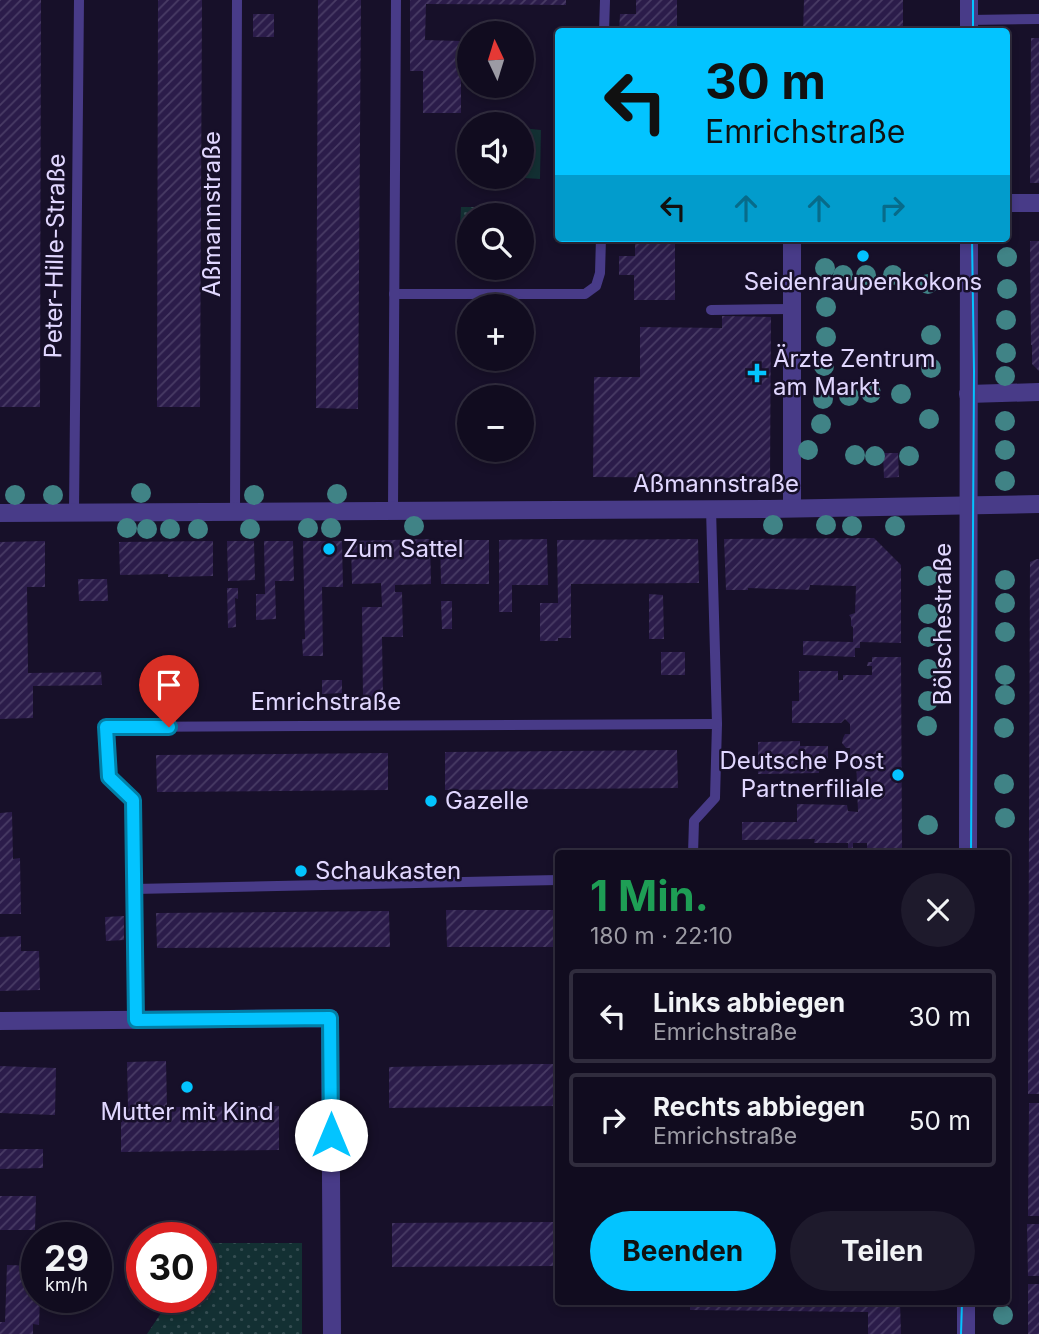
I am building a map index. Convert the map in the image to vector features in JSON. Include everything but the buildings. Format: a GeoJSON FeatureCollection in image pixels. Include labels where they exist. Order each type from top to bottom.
{"type":"FeatureCollection","features":[{"type":"Feature","properties":{"kind":"street"},"geometry":{"type":"LineString","coordinates":[[969,0],[969,26]]}},
{"type":"Feature","properties":{"kind":"street"},"geometry":{"type":"LineString","coordinates":[[1010,203],[1039,203]]}},
{"type":"Feature","properties":{"kind":"street"},"geometry":{"type":"LineString","coordinates":[[792,242],[792,508]]}},
{"type":"Feature","properties":{"kind":"street","name":"Bölschestraße"},"geometry":{"type":"LineString","coordinates":[[968,850],[969,242]]}},
{"type":"Feature","properties":{"kind":"street"},"geometry":{"type":"LineString","coordinates":[[968,394],[1039,392]]}},
{"type":"Feature","properties":{"kind":"street","name":"Aßmannstraße"},"geometry":{"type":"LineString","coordinates":[[0,513],[711,509],[1039,504]]}},
{"type":"Feature","properties":{"kind":"street"},"geometry":{"type":"LineString","coordinates":[[0,1021],[330,1018],[332,1334]]}},
{"type":"Feature","properties":{"kind":"street"},"geometry":{"type":"LineString","coordinates":[[966,1334],[967,1305]]}},
{"type":"Feature","properties":{"kind":"lane","name":"Peter-Hille-Straße"},"geometry":{"type":"LineString","coordinates":[[74,512],[79,0]]}},
{"type":"Feature","properties":{"kind":"lane","name":"Aßmannstraße"},"geometry":{"type":"LineString","coordinates":[[235,512],[237,0]]}},
{"type":"Feature","properties":{"kind":"lane"},"geometry":{"type":"LineString","coordinates":[[393,511],[396,0]]}},
{"type":"Feature","properties":{"kind":"lane"},"geometry":{"type":"LineString","coordinates":[[604,28],[605,0]]}},
{"type":"Feature","properties":{"kind":"lane"},"geometry":{"type":"LineString","coordinates":[[969,26],[1039,19]]}},
{"type":"Feature","properties":{"kind":"lane"},"geometry":{"type":"LineString","coordinates":[[394,293],[585,294],[596,286],[600,273],[601,242]]}},
{"type":"Feature","properties":{"kind":"lane"},"geometry":{"type":"LineString","coordinates":[[711,310],[792,309]]}},
{"type":"Feature","properties":{"kind":"lane"},"geometry":{"type":"LineString","coordinates":[[693,850],[694,821],[715,798],[717,724],[711,509]]}},
{"type":"Feature","properties":{"kind":"lane","name":"Emrichstraße"},"geometry":{"type":"LineString","coordinates":[[136,1020],[133,800],[109,777],[106,727],[717,724]]}},
{"type":"Feature","properties":{"kind":"lane"},"geometry":{"type":"LineString","coordinates":[[134,889],[555,880]]}},
{"type":"Feature","properties":{"kind":"green space"},"geometry":{"type":"Polygon","coordinates":[[[534,129],[541,130],[540,179],[534,179],[534,129]]]}},
{"type":"Feature","properties":{"kind":"green space"},"geometry":{"type":"Polygon","coordinates":[[[217,1243],[302,1243],[302,1334],[147,1334],[161,1313],[217,1313],[217,1243]]]}},
{"type":"Feature","properties":{"kind":"tram line"},"geometry":{"type":"LineString","coordinates":[[973,0],[973,28]]}},
{"type":"Feature","properties":{"kind":"tram line"},"geometry":{"type":"LineString","coordinates":[[971,850],[974,371],[972,242]]}},
{"type":"Feature","properties":{"kind":"tram line"},"geometry":{"type":"LineString","coordinates":[[961,1334],[962,1305]]}},
{"type":"Feature","properties":{"kind":"place","name":"Seidenraupenkokons"},"geometry":{"type":"Point","coordinates":[863,256]}},
{"type":"Feature","properties":{"kind":"place","name":"Ärzte Zentrum am Markt"},"geometry":{"type":"Point","coordinates":[757,373]}},
{"type":"Feature","properties":{"kind":"place","name":"Zum Sattel"},"geometry":{"type":"Point","coordinates":[329,549]}},
{"type":"Feature","properties":{"kind":"place","name":"Deutsche Post Partnerfiliale"},"geometry":{"type":"Point","coordinates":[898,775]}},
{"type":"Feature","properties":{"kind":"place","name":"Gazelle"},"geometry":{"type":"Point","coordinates":[431,801]}},
{"type":"Feature","properties":{"kind":"place","name":"Schaukasten"},"geometry":{"type":"Point","coordinates":[301,871]}},
{"type":"Feature","properties":{"kind":"place","name":"Mutter mit Kind"},"geometry":{"type":"Point","coordinates":[187,1087]}},
{"type":"Feature","properties":{"kind":"route"},"geometry":{"type":"LineString","coordinates":[[169,727],[106,727],[109,777],[133,800],[136,1020],[330,1018],[331,1135]]}}]}
